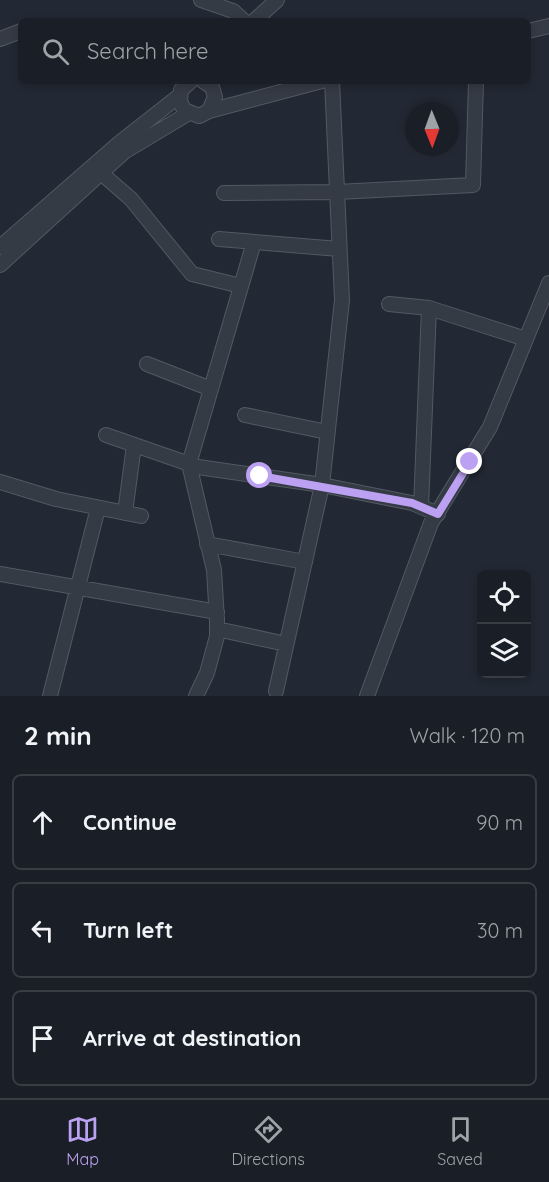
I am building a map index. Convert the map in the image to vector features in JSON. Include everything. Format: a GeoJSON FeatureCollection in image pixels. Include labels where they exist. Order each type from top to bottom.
{"type":"FeatureCollection","features":[{"type":"Feature","properties":{"kind":"street"},"geometry":{"type":"LineString","coordinates":[[201,0],[233,11],[241,18]]}},
{"type":"Feature","properties":{"kind":"street"},"geometry":{"type":"LineString","coordinates":[[257,18],[277,0]]}},
{"type":"Feature","properties":{"kind":"street"},"geometry":{"type":"LineString","coordinates":[[531,30],[549,26]]}},
{"type":"Feature","properties":{"kind":"street"},"geometry":{"type":"LineString","coordinates":[[0,39],[18,33]]}},
{"type":"Feature","properties":{"kind":"street"},"geometry":{"type":"LineString","coordinates":[[206,84],[214,92],[214,102],[209,111]]}},
{"type":"Feature","properties":{"kind":"street"},"geometry":{"type":"LineString","coordinates":[[182,86],[181,106],[189,113],[199,116],[209,111],[311,84]]}},
{"type":"Feature","properties":{"kind":"street"},"geometry":{"type":"LineString","coordinates":[[276,691],[322,485],[342,300],[332,84]]}},
{"type":"Feature","properties":{"kind":"street"},"geometry":{"type":"LineString","coordinates":[[224,193],[337,192],[473,185],[476,84]]}},
{"type":"Feature","properties":{"kind":"street"},"geometry":{"type":"LineString","coordinates":[[0,264],[101,173],[121,148],[182,86]]}},
{"type":"Feature","properties":{"kind":"street"},"geometry":{"type":"LineString","coordinates":[[0,227],[4,243],[121,148],[189,113]]}},
{"type":"Feature","properties":{"kind":"street"},"geometry":{"type":"LineString","coordinates":[[101,173],[131,199],[192,274],[242,286]]}},
{"type":"Feature","properties":{"kind":"street"},"geometry":{"type":"LineString","coordinates":[[219,239],[339,249]]}},
{"type":"Feature","properties":{"kind":"street"},"geometry":{"type":"LineString","coordinates":[[196,696],[207,673],[217,629],[217,612],[214,570],[189,464],[254,242]]}},
{"type":"Feature","properties":{"kind":"street"},"geometry":{"type":"LineString","coordinates":[[367,696],[431,523],[490,426],[549,283]]}},
{"type":"Feature","properties":{"kind":"street"},"geometry":{"type":"LineString","coordinates":[[389,304],[429,308],[526,339]]}},
{"type":"Feature","properties":{"kind":"street"},"geometry":{"type":"LineString","coordinates":[[421,507],[429,308]]}},
{"type":"Feature","properties":{"kind":"street"},"geometry":{"type":"LineString","coordinates":[[147,364],[212,389]]}},
{"type":"Feature","properties":{"kind":"street"},"geometry":{"type":"LineString","coordinates":[[245,415],[327,432]]}},
{"type":"Feature","properties":{"kind":"street"},"geometry":{"type":"LineString","coordinates":[[106,435],[189,464],[322,485],[421,507],[438,514]]}},
{"type":"Feature","properties":{"kind":"street"},"geometry":{"type":"LineString","coordinates":[[125,513],[134,445]]}},
{"type":"Feature","properties":{"kind":"street"},"geometry":{"type":"LineString","coordinates":[[0,482],[98,508],[141,516]]}},
{"type":"Feature","properties":{"kind":"street"},"geometry":{"type":"LineString","coordinates":[[50,696],[98,508]]}},
{"type":"Feature","properties":{"kind":"street"},"geometry":{"type":"LineString","coordinates":[[207,544],[305,562]]}},
{"type":"Feature","properties":{"kind":"street"},"geometry":{"type":"LineString","coordinates":[[0,574],[217,612]]}},
{"type":"Feature","properties":{"kind":"street"},"geometry":{"type":"LineString","coordinates":[[217,629],[286,644]]}},
{"type":"Feature","properties":{"kind":"route"},"geometry":{"type":"LineString","coordinates":[[260,476],[322,485],[412,503],[438,514],[470,462]]}}]}
